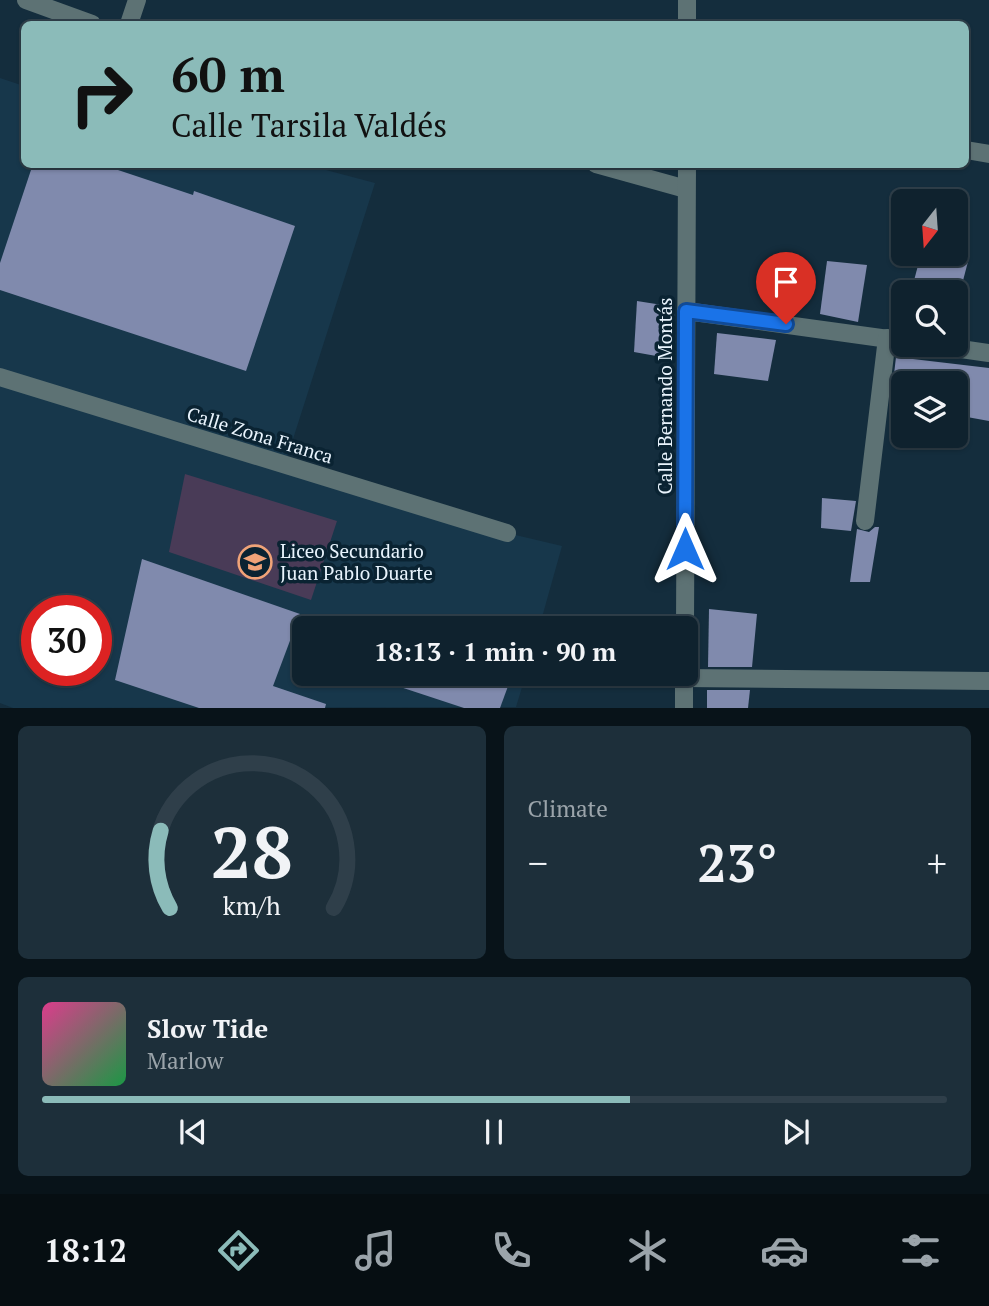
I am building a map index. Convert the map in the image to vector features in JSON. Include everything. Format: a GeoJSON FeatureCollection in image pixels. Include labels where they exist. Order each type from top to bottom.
{"type":"FeatureCollection","features":[{"type":"Feature","properties":{"kind":"street"},"geometry":{"type":"LineString","coordinates":[[26,0],[84,21]]}},
{"type":"Feature","properties":{"kind":"street"},"geometry":{"type":"LineString","coordinates":[[129,21],[137,0]]}},
{"type":"Feature","properties":{"kind":"street"},"geometry":{"type":"LineString","coordinates":[[687,0],[687,21]]}},
{"type":"Feature","properties":{"kind":"street"},"geometry":{"type":"LineString","coordinates":[[969,151],[989,154]]}},
{"type":"Feature","properties":{"kind":"street"},"geometry":{"type":"LineString","coordinates":[[610,168],[686,189]]}},
{"type":"Feature","properties":{"kind":"street","name":"Calle Bernando Montás"},"geometry":{"type":"LineString","coordinates":[[685,616],[687,168]]}},
{"type":"Feature","properties":{"kind":"street"},"geometry":{"type":"LineString","coordinates":[[686,311],[891,339]]}},
{"type":"Feature","properties":{"kind":"street"},"geometry":{"type":"LineString","coordinates":[[968,349],[989,352]]}},
{"type":"Feature","properties":{"kind":"street"},"geometry":{"type":"LineString","coordinates":[[865,521],[892,357]]}},
{"type":"Feature","properties":{"kind":"street","name":"Calle Zona Franca"},"geometry":{"type":"LineString","coordinates":[[0,377],[508,533]]}},
{"type":"Feature","properties":{"kind":"street"},"geometry":{"type":"LineString","coordinates":[[698,676],[989,681]]}},
{"type":"Feature","properties":{"kind":"street"},"geometry":{"type":"LineString","coordinates":[[684,686],[684,708]]}},
{"type":"Feature","properties":{"kind":"shaded area"},"geometry":{"type":"Polygon","coordinates":[[[0,78],[21,85],[21,168],[318,168],[375,183],[285,464],[507,533],[562,546],[542,616],[292,616],[292,686],[522,686],[516,707],[13,708],[0,703],[0,78]]]}},
{"type":"Feature","properties":{"kind":"shaded area"},"geometry":{"type":"Polygon","coordinates":[[[185,474],[337,521],[311,600],[169,552],[185,474]]]}},
{"type":"Feature","properties":{"kind":"building"},"geometry":{"type":"Polygon","coordinates":[[[32,168],[112,168],[193,195],[194,191],[295,226],[246,371],[0,290],[0,263],[32,168]]]}},
{"type":"Feature","properties":{"kind":"building"},"geometry":{"type":"Polygon","coordinates":[[[827,261],[867,265],[858,322],[820,314],[827,261]]]}},
{"type":"Feature","properties":{"kind":"building"},"geometry":{"type":"Polygon","coordinates":[[[918,266],[967,266],[963,280],[914,280],[918,266]]]}},
{"type":"Feature","properties":{"kind":"building"},"geometry":{"type":"Polygon","coordinates":[[[637,301],[675,307],[673,359],[634,352],[637,301]]]}},
{"type":"Feature","properties":{"kind":"building"},"geometry":{"type":"Polygon","coordinates":[[[717,333],[776,340],[768,381],[714,374],[717,333]]]}},
{"type":"Feature","properties":{"kind":"building"},"geometry":{"type":"Polygon","coordinates":[[[896,357],[989,368],[989,421],[968,417],[968,371],[894,371],[896,357]]]}},
{"type":"Feature","properties":{"kind":"building"},"geometry":{"type":"Polygon","coordinates":[[[822,498],[856,501],[851,531],[821,528],[822,498]]]}},
{"type":"Feature","properties":{"kind":"building"},"geometry":{"type":"Polygon","coordinates":[[[879,527],[870,582],[850,582],[857,529],[869,532],[879,527]]]}},
{"type":"Feature","properties":{"kind":"building"},"geometry":{"type":"Polygon","coordinates":[[[142,559],[300,614],[292,616],[292,635],[273,686],[326,704],[325,708],[199,708],[115,680],[142,559]]]}},
{"type":"Feature","properties":{"kind":"building"},"geometry":{"type":"Polygon","coordinates":[[[709,609],[757,614],[752,667],[708,667],[709,609]]]}},
{"type":"Feature","properties":{"kind":"building"},"geometry":{"type":"Polygon","coordinates":[[[397,686],[508,686],[500,708],[464,708],[397,686]]]}},
{"type":"Feature","properties":{"kind":"building"},"geometry":{"type":"Polygon","coordinates":[[[707,690],[750,690],[748,708],[707,708],[707,690]]]}},
{"type":"Feature","properties":{"kind":"place","name":"Liceo Secundario Juan Pablo Duarte"},"geometry":{"type":"Point","coordinates":[255,562]}},
{"type":"Feature","properties":{"kind":"route"},"geometry":{"type":"LineString","coordinates":[[685,549],[686,311],[786,324]]}}]}
